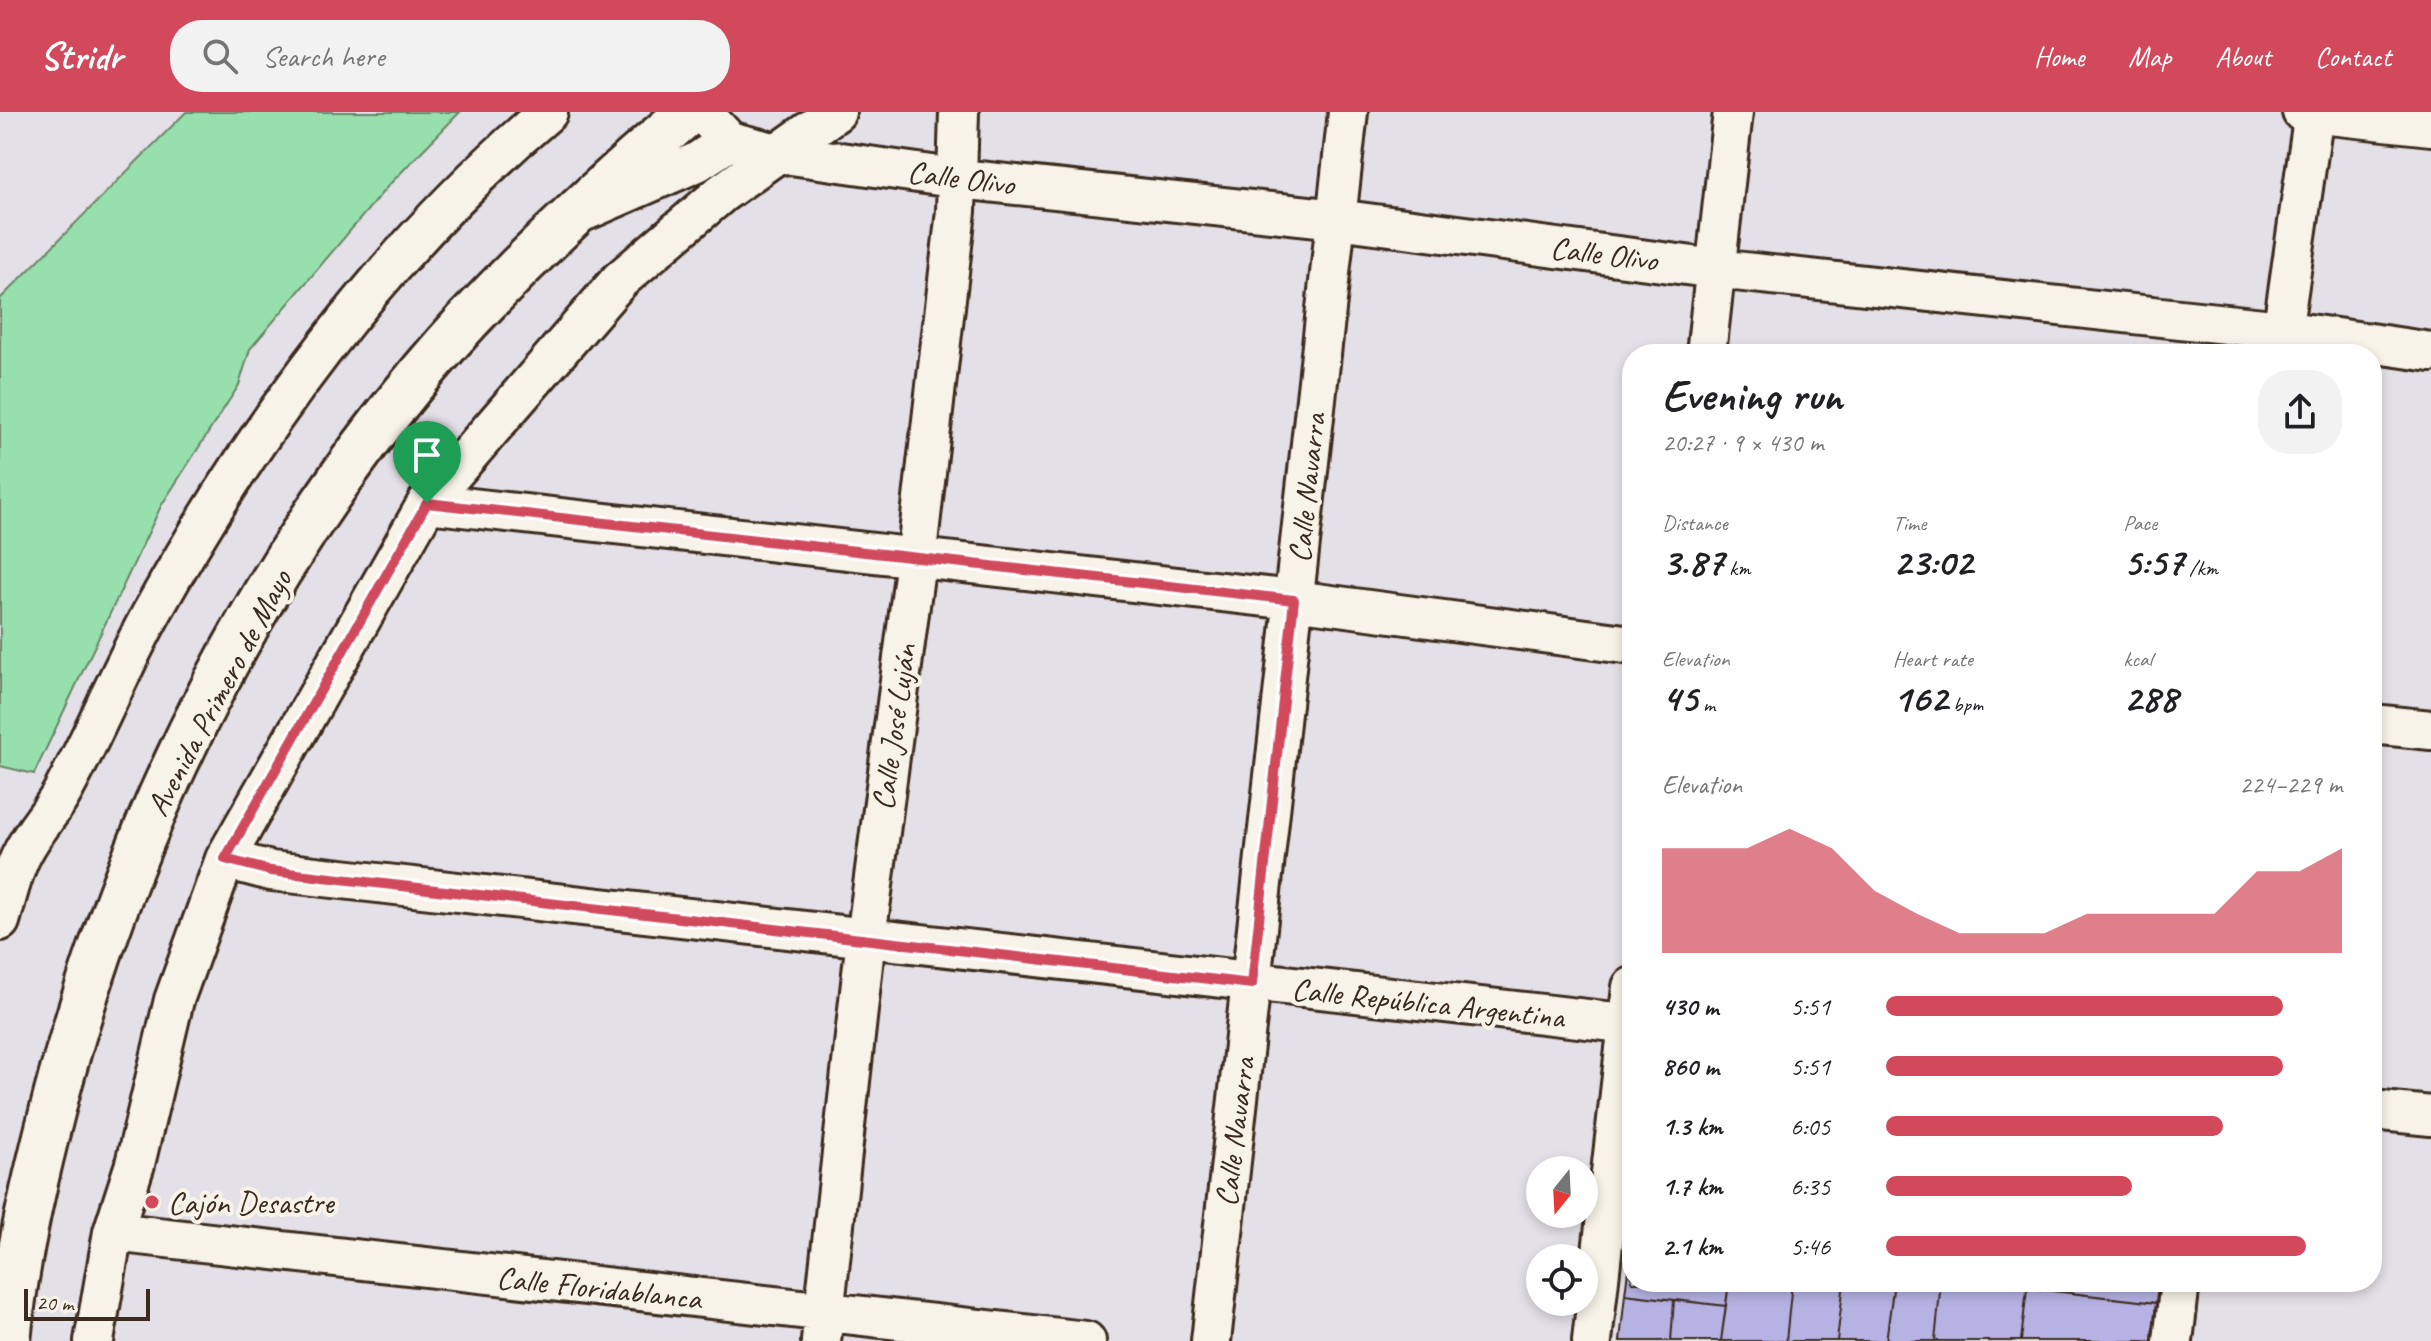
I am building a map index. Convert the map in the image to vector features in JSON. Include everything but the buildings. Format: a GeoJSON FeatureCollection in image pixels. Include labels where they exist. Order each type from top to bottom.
{"type":"FeatureCollection","features":[{"type":"Feature","properties":{"kind":"main road","name":"Avenida Primero de Mayo"},"geometry":{"type":"LineString","coordinates":[[8,1341],[38,1170],[88,986],[153,814],[192,729],[238,642],[339,483],[466,323],[566,219],[689,112]]}},
{"type":"Feature","properties":{"kind":"street"},"geometry":{"type":"LineString","coordinates":[[0,921],[11,853],[63,792],[154,608],[211,513],[293,391],[371,291],[441,209],[548,112]]}},
{"type":"Feature","properties":{"kind":"street"},"geometry":{"type":"LineString","coordinates":[[702,112],[729,141],[777,153]]}},
{"type":"Feature","properties":{"kind":"street"},"geometry":{"type":"LineString","coordinates":[[94,1341],[113,1232],[135,1164],[174,1000],[225,859],[427,503],[620,280],[722,193],[836,112]]}},
{"type":"Feature","properties":{"kind":"street","name":"Calle José Luján"},"geometry":{"type":"LineString","coordinates":[[822,1327],[866,938],[916,560],[960,179],[959,112]]}},
{"type":"Feature","properties":{"kind":"street","name":"Calle Navarra"},"geometry":{"type":"LineString","coordinates":[[1211,1341],[1348,112]]}},
{"type":"Feature","properties":{"kind":"street"},"geometry":{"type":"LineString","coordinates":[[1707,344],[1733,112]]}},
{"type":"Feature","properties":{"kind":"street"},"geometry":{"type":"LineString","coordinates":[[2280,342],[2310,112],[2431,126]]}},
{"type":"Feature","properties":{"kind":"street","name":"Avenida Primero de Mayo"},"geometry":{"type":"LineString","coordinates":[[566,219],[697,162],[729,141]]}},
{"type":"Feature","properties":{"kind":"street","name":"Calle Olivo"},"geometry":{"type":"LineString","coordinates":[[777,153],[960,179],[1337,219],[2310,344]]}},
{"type":"Feature","properties":{"kind":"street","name":"Calle Olivo"},"geometry":{"type":"LineString","coordinates":[[2382,349],[2431,352]]}},
{"type":"Feature","properties":{"kind":"street"},"geometry":{"type":"LineString","coordinates":[[427,503],[1294,600],[1622,644]]}},
{"type":"Feature","properties":{"kind":"street"},"geometry":{"type":"LineString","coordinates":[[2382,725],[2431,730]]}},
{"type":"Feature","properties":{"kind":"street","name":"Calle República Argentina"},"geometry":{"type":"LineString","coordinates":[[225,859],[271,871],[1252,984],[1622,1023]]}},
{"type":"Feature","properties":{"kind":"street"},"geometry":{"type":"LineString","coordinates":[[1592,1341],[1622,1091]]}},
{"type":"Feature","properties":{"kind":"street"},"geometry":{"type":"LineString","coordinates":[[2382,1111],[2431,1116]]}},
{"type":"Feature","properties":{"kind":"street","name":"Calle Floridablanca"},"geometry":{"type":"LineString","coordinates":[[113,1232],[822,1327],[1086,1341]]}},
{"type":"Feature","properties":{"kind":"street"},"geometry":{"type":"LineString","coordinates":[[2173,1341],[2179,1292]]}},
{"type":"Feature","properties":{"kind":"green space"},"geometry":{"type":"Polygon","coordinates":[[[186,112],[460,112],[387,187],[250,349],[239,385],[161,506],[34,774],[0,766],[0,299],[186,112]]]}},
{"type":"Feature","properties":{"kind":"place","name":"Cajón Desastre"},"geometry":{"type":"Point","coordinates":[152,1202]}},
{"type":"Feature","properties":{"kind":"route"},"geometry":{"type":"LineString","coordinates":[[427,503],[879,557],[1294,600],[1252,984],[271,871],[225,859],[427,503]]}}]}
